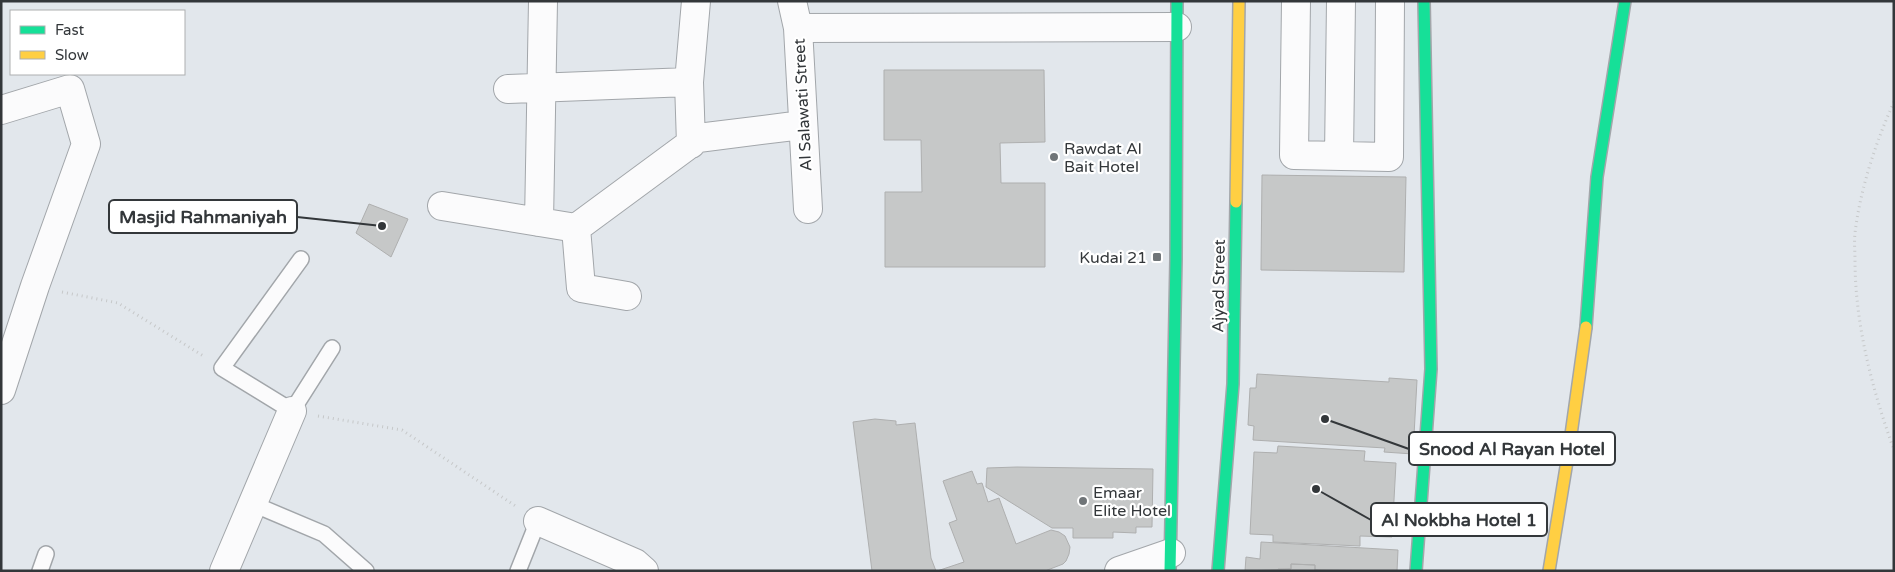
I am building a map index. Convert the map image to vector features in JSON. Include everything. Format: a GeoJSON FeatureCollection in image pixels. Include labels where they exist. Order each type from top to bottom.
{"type":"FeatureCollection","features":[{"type":"Feature","properties":{"kind":"street"},"geometry":{"type":"LineString","coordinates":[[539,222],[543,1]]}},
{"type":"Feature","properties":{"kind":"street"},"geometry":{"type":"LineString","coordinates":[[691,144],[689,82],[696,1]]}},
{"type":"Feature","properties":{"kind":"street","name":"Al Salawati Street"},"geometry":{"type":"LineString","coordinates":[[792,1],[798,28],[808,209]]}},
{"type":"Feature","properties":{"kind":"street","name":"Ajyad Street"},"geometry":{"type":"LineString","coordinates":[[1218,571],[1233,384],[1238,1]]}},
{"type":"Feature","properties":{"kind":"street"},"geometry":{"type":"LineString","coordinates":[[1296,1],[1294,155],[1389,157],[1390,1]]}},
{"type":"Feature","properties":{"kind":"street"},"geometry":{"type":"LineString","coordinates":[[1339,156],[1341,1]]}},
{"type":"Feature","properties":{"kind":"street"},"geometry":{"type":"LineString","coordinates":[[1416,571],[1431,369],[1424,1]]}},
{"type":"Feature","properties":{"kind":"street"},"geometry":{"type":"LineString","coordinates":[[1549,571],[1585,337],[1596,178],[1611,97],[1625,1]]}},
{"type":"Feature","properties":{"kind":"street"},"geometry":{"type":"LineString","coordinates":[[798,28],[1177,14],[1176,249],[1170,562],[1119,571]]}},
{"type":"Feature","properties":{"kind":"street"},"geometry":{"type":"LineString","coordinates":[[508,89],[689,82]]}},
{"type":"Feature","properties":{"kind":"street"},"geometry":{"type":"LineString","coordinates":[[1,110],[70,90],[86,144],[35,286],[1,390]]}},
{"type":"Feature","properties":{"kind":"street"},"geometry":{"type":"LineString","coordinates":[[442,206],[576,228],[698,138],[802,125]]}},
{"type":"Feature","properties":{"kind":"street"},"geometry":{"type":"LineString","coordinates":[[576,228],[581,288],[627,296]]}},
{"type":"Feature","properties":{"kind":"street"},"geometry":{"type":"LineString","coordinates":[[224,571],[292,411]]}},
{"type":"Feature","properties":{"kind":"street"},"geometry":{"type":"LineString","coordinates":[[538,521],[635,562],[644,571]]}},
{"type":"Feature","properties":{"kind":"lane"},"geometry":{"type":"LineString","coordinates":[[301,259],[222,368],[292,411],[332,348]]}},
{"type":"Feature","properties":{"kind":"lane"},"geometry":{"type":"LineString","coordinates":[[253,504],[324,534],[366,571]]}},
{"type":"Feature","properties":{"kind":"lane"},"geometry":{"type":"LineString","coordinates":[[518,571],[538,521]]}},
{"type":"Feature","properties":{"kind":"lane"},"geometry":{"type":"LineString","coordinates":[[40,571],[46,554]]}},
{"type":"Feature","properties":{"kind":"path"},"geometry":{"type":"LineString","coordinates":[[1894,102],[1868,171],[1855,234],[1855,289],[1865,350],[1884,423],[1894,450]]}},
{"type":"Feature","properties":{"kind":"path"},"geometry":{"type":"LineString","coordinates":[[35,286],[118,304],[222,368]]}},
{"type":"Feature","properties":{"kind":"path"},"geometry":{"type":"LineString","coordinates":[[292,411],[402,430],[538,521]]}},
{"type":"Feature","properties":{"kind":"building"},"geometry":{"type":"Polygon","coordinates":[[[884,70],[1044,70],[1045,142],[1000,143],[1001,183],[1045,183],[1045,267],[885,267],[885,192],[922,192],[921,140],[884,140],[884,70]]]}},
{"type":"Feature","properties":{"kind":"building"},"geometry":{"type":"Polygon","coordinates":[[[1262,175],[1406,177],[1404,272],[1261,270],[1262,175]]]}},
{"type":"Feature","properties":{"kind":"building"},"geometry":{"type":"Polygon","coordinates":[[[369,204],[408,219],[391,257],[356,233],[369,204]]]}},
{"type":"Feature","properties":{"kind":"building"},"geometry":{"type":"Polygon","coordinates":[[[1257,374],[1389,382],[1389,378],[1417,380],[1413,454],[1384,452],[1385,448],[1253,440],[1254,426],[1248,425],[1250,388],[1256,388],[1257,374]]]}},
{"type":"Feature","properties":{"kind":"building"},"geometry":{"type":"Polygon","coordinates":[[[875,419],[896,421],[896,425],[915,423],[931,558],[936,571],[872,571],[853,422],[875,419]]]}},
{"type":"Feature","properties":{"kind":"building"},"geometry":{"type":"Polygon","coordinates":[[[1278,446],[1365,451],[1364,461],[1396,463],[1392,537],[1360,536],[1360,546],[1273,542],[1273,535],[1250,534],[1254,452],[1277,453],[1278,446]]]}},
{"type":"Feature","properties":{"kind":"building"},"geometry":{"type":"Polygon","coordinates":[[[987,468],[1153,469],[1152,527],[1136,527],[1136,533],[1113,532],[1113,538],[1073,538],[1073,528],[1052,528],[986,487],[987,468]]]}},
{"type":"Feature","properties":{"kind":"building"},"geometry":{"type":"Polygon","coordinates":[[[972,471],[977,484],[982,483],[988,502],[999,498],[1016,544],[1051,530],[1059,532],[1065,536],[1070,547],[1066,561],[1045,571],[937,571],[964,562],[949,523],[957,520],[943,481],[972,471]]]}},
{"type":"Feature","properties":{"kind":"building"},"geometry":{"type":"Polygon","coordinates":[[[1261,542],[1398,550],[1397,571],[1315,570],[1315,565],[1291,564],[1291,569],[1245,571],[1246,557],[1260,559],[1261,542]]]}},
{"type":"Feature","properties":{"kind":"building"},"geometry":{"type":"Polygon","coordinates":[[[1291,564],[1315,565],[1315,570],[1328,571],[1278,571],[1278,569],[1291,569],[1291,564]]]}},
{"type":"Feature","properties":{"kind":"traffic: fast"},"geometry":{"type":"LineString","coordinates":[[1170,571],[1176,259],[1177,1]]}},
{"type":"Feature","properties":{"kind":"traffic: fast"},"geometry":{"type":"LineString","coordinates":[[1416,571],[1431,369],[1424,1]]}},
{"type":"Feature","properties":{"kind":"traffic: fast"},"geometry":{"type":"LineString","coordinates":[[1586,327],[1597,177],[1625,1]]}},
{"type":"Feature","properties":{"kind":"traffic: fast"},"geometry":{"type":"LineString","coordinates":[[1218,571],[1233,384],[1236,202]]}},
{"type":"Feature","properties":{"kind":"traffic: slow"},"geometry":{"type":"LineString","coordinates":[[1236,202],[1239,1]]}},
{"type":"Feature","properties":{"kind":"traffic: slow"},"geometry":{"type":"LineString","coordinates":[[1549,571],[1586,327]]}},
{"type":"Feature","properties":{"kind":"place","name":"Rawdat Al Bait Hotel"},"geometry":{"type":"Point","coordinates":[1054,157]}},
{"type":"Feature","properties":{"kind":"place","name":"Masjid Rahmaniyah"},"geometry":{"type":"Point","coordinates":[382,226]}},
{"type":"Feature","properties":{"kind":"place","name":"Kudai 21"},"geometry":{"type":"Point","coordinates":[1157,257]}},
{"type":"Feature","properties":{"kind":"place","name":"Snood Al Rayan Hotel"},"geometry":{"type":"Point","coordinates":[1325,419]}},
{"type":"Feature","properties":{"kind":"place","name":"Al Nokbha Hotel 1"},"geometry":{"type":"Point","coordinates":[1316,489]}},
{"type":"Feature","properties":{"kind":"place","name":"Emaar Elite Hotel"},"geometry":{"type":"Point","coordinates":[1083,501]}}]}
